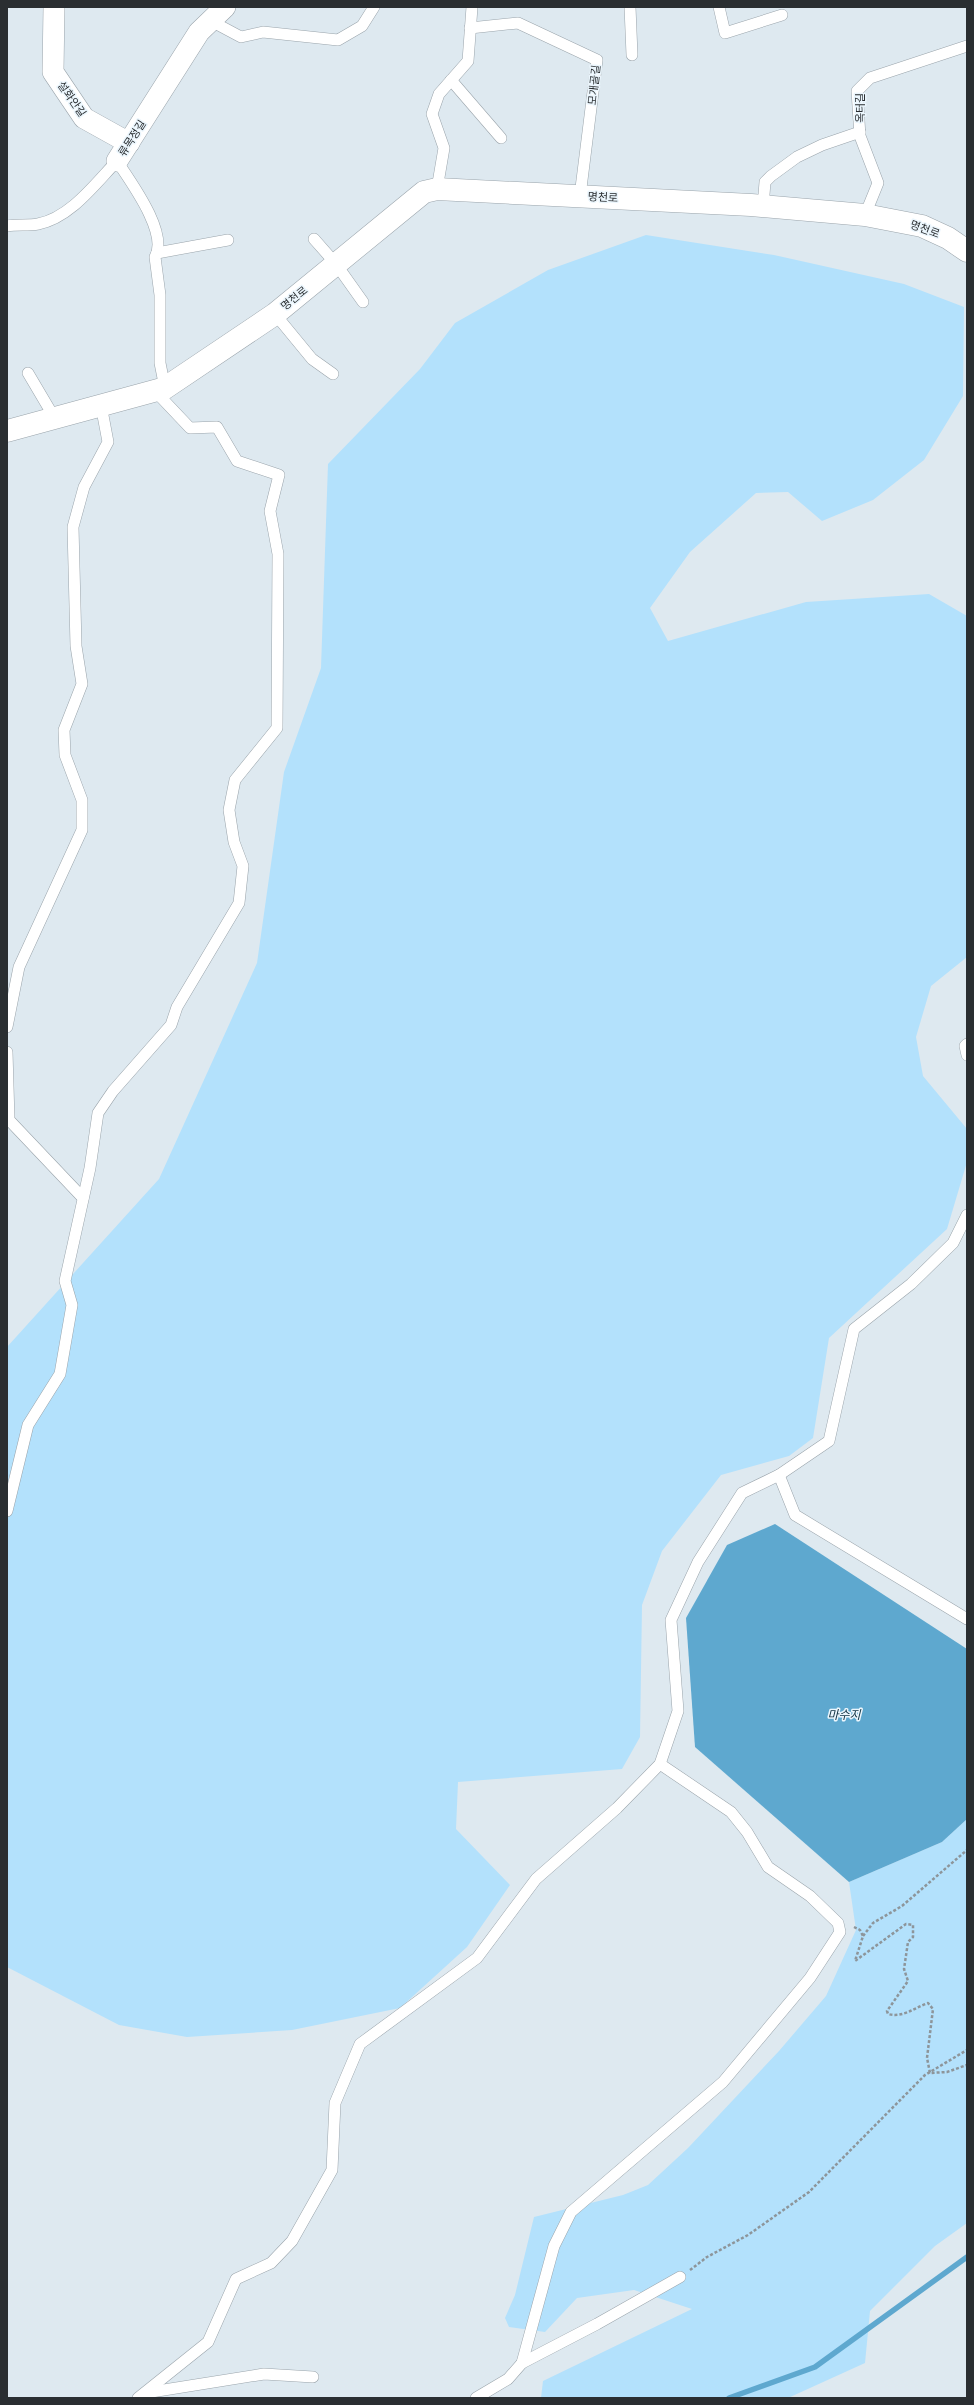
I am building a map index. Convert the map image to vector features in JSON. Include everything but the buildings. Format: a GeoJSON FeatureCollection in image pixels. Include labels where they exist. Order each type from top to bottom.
{"type":"FeatureCollection","features":[{"type":"Feature","properties":{"kind":"street","name":"설화안길"},"geometry":{"type":"LineString","coordinates":[[54,7],[53,72],[84,118],[129,143]]}},
{"type":"Feature","properties":{"kind":"street","name":"류목정길"},"geometry":{"type":"LineString","coordinates":[[117,161],[199,32],[218,14]]}},
{"type":"Feature","properties":{"kind":"street","name":"명천로"},"geometry":{"type":"LineString","coordinates":[[7,430],[160,390],[274,314],[424,192],[438,189],[763,207],[865,215],[922,226],[948,238],[967,251]]}},
{"type":"Feature","properties":{"kind":"lane"},"geometry":{"type":"LineString","coordinates":[[218,14],[241,37],[263,32],[338,40],[362,26],[374,7]]}},
{"type":"Feature","properties":{"kind":"lane"},"geometry":{"type":"LineString","coordinates":[[438,189],[444,148],[432,114],[439,94],[468,61],[472,7]]}},
{"type":"Feature","properties":{"kind":"lane"},"geometry":{"type":"LineString","coordinates":[[630,7],[632,55]]}},
{"type":"Feature","properties":{"kind":"lane"},"geometry":{"type":"LineString","coordinates":[[719,7],[725,33],[782,15]]}},
{"type":"Feature","properties":{"kind":"lane","name":"모개골길"},"geometry":{"type":"LineString","coordinates":[[470,28],[518,23],[597,60],[580,196]]}},
{"type":"Feature","properties":{"kind":"lane","name":"옥터길"},"geometry":{"type":"LineString","coordinates":[[865,215],[878,183],[860,132],[857,91],[870,78],[967,46]]}},
{"type":"Feature","properties":{"kind":"lane"},"geometry":{"type":"LineString","coordinates":[[451,80],[501,138]]}},
{"type":"Feature","properties":{"kind":"lane"},"geometry":{"type":"LineString","coordinates":[[763,207],[765,182],[771,176],[797,157],[822,145],[860,132]]}},
{"type":"Feature","properties":{"kind":"lane"},"geometry":{"type":"LineString","coordinates":[[7,1511],[28,1425],[60,1374],[72,1305],[65,1281],[83,1198],[98,1113],[113,1091],[171,1025],[177,1007],[239,903],[243,866],[234,842],[229,810],[234,780],[278,728],[278,554],[270,511],[279,475],[237,461],[217,427],[190,428],[160,390],[160,295],[155,257],[157,253],[154,226],[140,195],[117,161]]}},
{"type":"Feature","properties":{"kind":"lane","name":"류목정길"},"geometry":{"type":"LineString","coordinates":[[7,226],[38,224],[63,212],[80,200],[117,161]]}},
{"type":"Feature","properties":{"kind":"lane"},"geometry":{"type":"LineString","coordinates":[[314,239],[336,264],[363,302]]}},
{"type":"Feature","properties":{"kind":"lane"},"geometry":{"type":"LineString","coordinates":[[157,253],[228,240]]}},
{"type":"Feature","properties":{"kind":"lane","name":"명천로"},"geometry":{"type":"LineString","coordinates":[[274,314],[312,359],[333,374]]}},
{"type":"Feature","properties":{"kind":"lane"},"geometry":{"type":"LineString","coordinates":[[28,373],[54,418]]}},
{"type":"Feature","properties":{"kind":"lane"},"geometry":{"type":"LineString","coordinates":[[7,1027],[19,967],[82,830],[82,800],[65,755],[64,730],[82,684],[76,646],[73,527],[84,487],[108,442],[101,405]]}},
{"type":"Feature","properties":{"kind":"lane"},"geometry":{"type":"LineString","coordinates":[[967,1044],[965,1046],[967,1055]]}},
{"type":"Feature","properties":{"kind":"lane"},"geometry":{"type":"LineString","coordinates":[[7,1052],[9,1120],[83,1198]]}},
{"type":"Feature","properties":{"kind":"lane"},"geometry":{"type":"LineString","coordinates":[[140,2396],[208,2342],[236,2279],[271,2263],[292,2241],[332,2170],[335,2103],[360,2044],[477,1958],[536,1879],[617,1808],[660,1764],[678,1711],[671,1620],[698,1562],[742,1493],[779,1474],[829,1441],[854,1329],[911,1284],[953,1243],[967,1215]]}},
{"type":"Feature","properties":{"kind":"lane"},"geometry":{"type":"LineString","coordinates":[[779,1474],[795,1514],[967,1619]]}},
{"type":"Feature","properties":{"kind":"lane"},"geometry":{"type":"LineString","coordinates":[[522,2363],[554,2246],[572,2212],[723,2082],[810,1978],[840,1932],[838,1923],[810,1896],[768,1867],[747,1832],[731,1812],[660,1764]]}},
{"type":"Feature","properties":{"kind":"lane"},"geometry":{"type":"LineString","coordinates":[[476,2398],[508,2379],[522,2363],[597,2324],[680,2277]]}},
{"type":"Feature","properties":{"kind":"lane"},"geometry":{"type":"LineString","coordinates":[[140,2396],[264,2374],[313,2378]]}},
{"type":"Feature","properties":{"kind":"path"},"geometry":{"type":"LineString","coordinates":[[930,2073],[927,2058],[933,2009],[928,2003],[902,2015],[894,2016],[888,2014],[887,2011],[908,1981],[904,1969],[908,1942],[913,1936],[913,1925],[906,1924],[856,1961],[863,1936],[873,1923],[902,1906],[967,1850]]}},
{"type":"Feature","properties":{"kind":"path"},"geometry":{"type":"LineString","coordinates":[[838,1923],[847,1923],[860,1930],[863,1936]]}},
{"type":"Feature","properties":{"kind":"path"},"geometry":{"type":"LineString","coordinates":[[680,2277],[707,2257],[748,2235],[809,2192],[930,2073],[967,2050]]}},
{"type":"Feature","properties":{"kind":"path"},"geometry":{"type":"LineString","coordinates":[[930,2073],[947,2072],[967,2065]]}},
{"type":"Feature","properties":{"kind":"shaded area"},"geometry":{"type":"Polygon","coordinates":[[[646,235],[774,255],[904,284],[964,307],[963,396],[924,460],[873,500],[822,521],[788,492],[756,493],[690,552],[650,608],[668,641],[806,602],[929,594],[967,616],[967,957],[931,986],[916,1037],[923,1076],[967,1129],[967,1162],[947,1229],[829,1338],[813,1438],[789,1456],[721,1475],[662,1551],[642,1605],[640,1737],[622,1769],[458,1782],[456,1829],[510,1885],[467,1947],[400,2008],[292,2030],[187,2037],[119,2025],[7,1967],[7,1347],[159,1179],[257,963],[284,772],[321,668],[328,464],[420,369],[455,323],[548,270],[646,235]]]}},
{"type":"Feature","properties":{"kind":"shaded area"},"geometry":{"type":"Polygon","coordinates":[[[967,1819],[967,2223],[935,2246],[870,2311],[865,2363],[788,2398],[541,2398],[543,2381],[692,2309],[634,2290],[577,2298],[545,2332],[509,2327],[505,2318],[515,2295],[534,2217],[623,2195],[648,2185],[688,2148],[779,2051],[826,1996],[856,1930],[849,1882],[942,1842],[967,1819]]]}},
{"type":"Feature","properties":{"kind":"water","name":"마수지"},"geometry":{"type":"Polygon","coordinates":[[[775,1524],[967,1649],[967,1819],[942,1842],[849,1882],[695,1747],[686,1618],[727,1545],[775,1524]]]}},
{"type":"Feature","properties":{"kind":"waterway"},"geometry":{"type":"LineString","coordinates":[[729,2398],[815,2367],[967,2257]]}}]}
